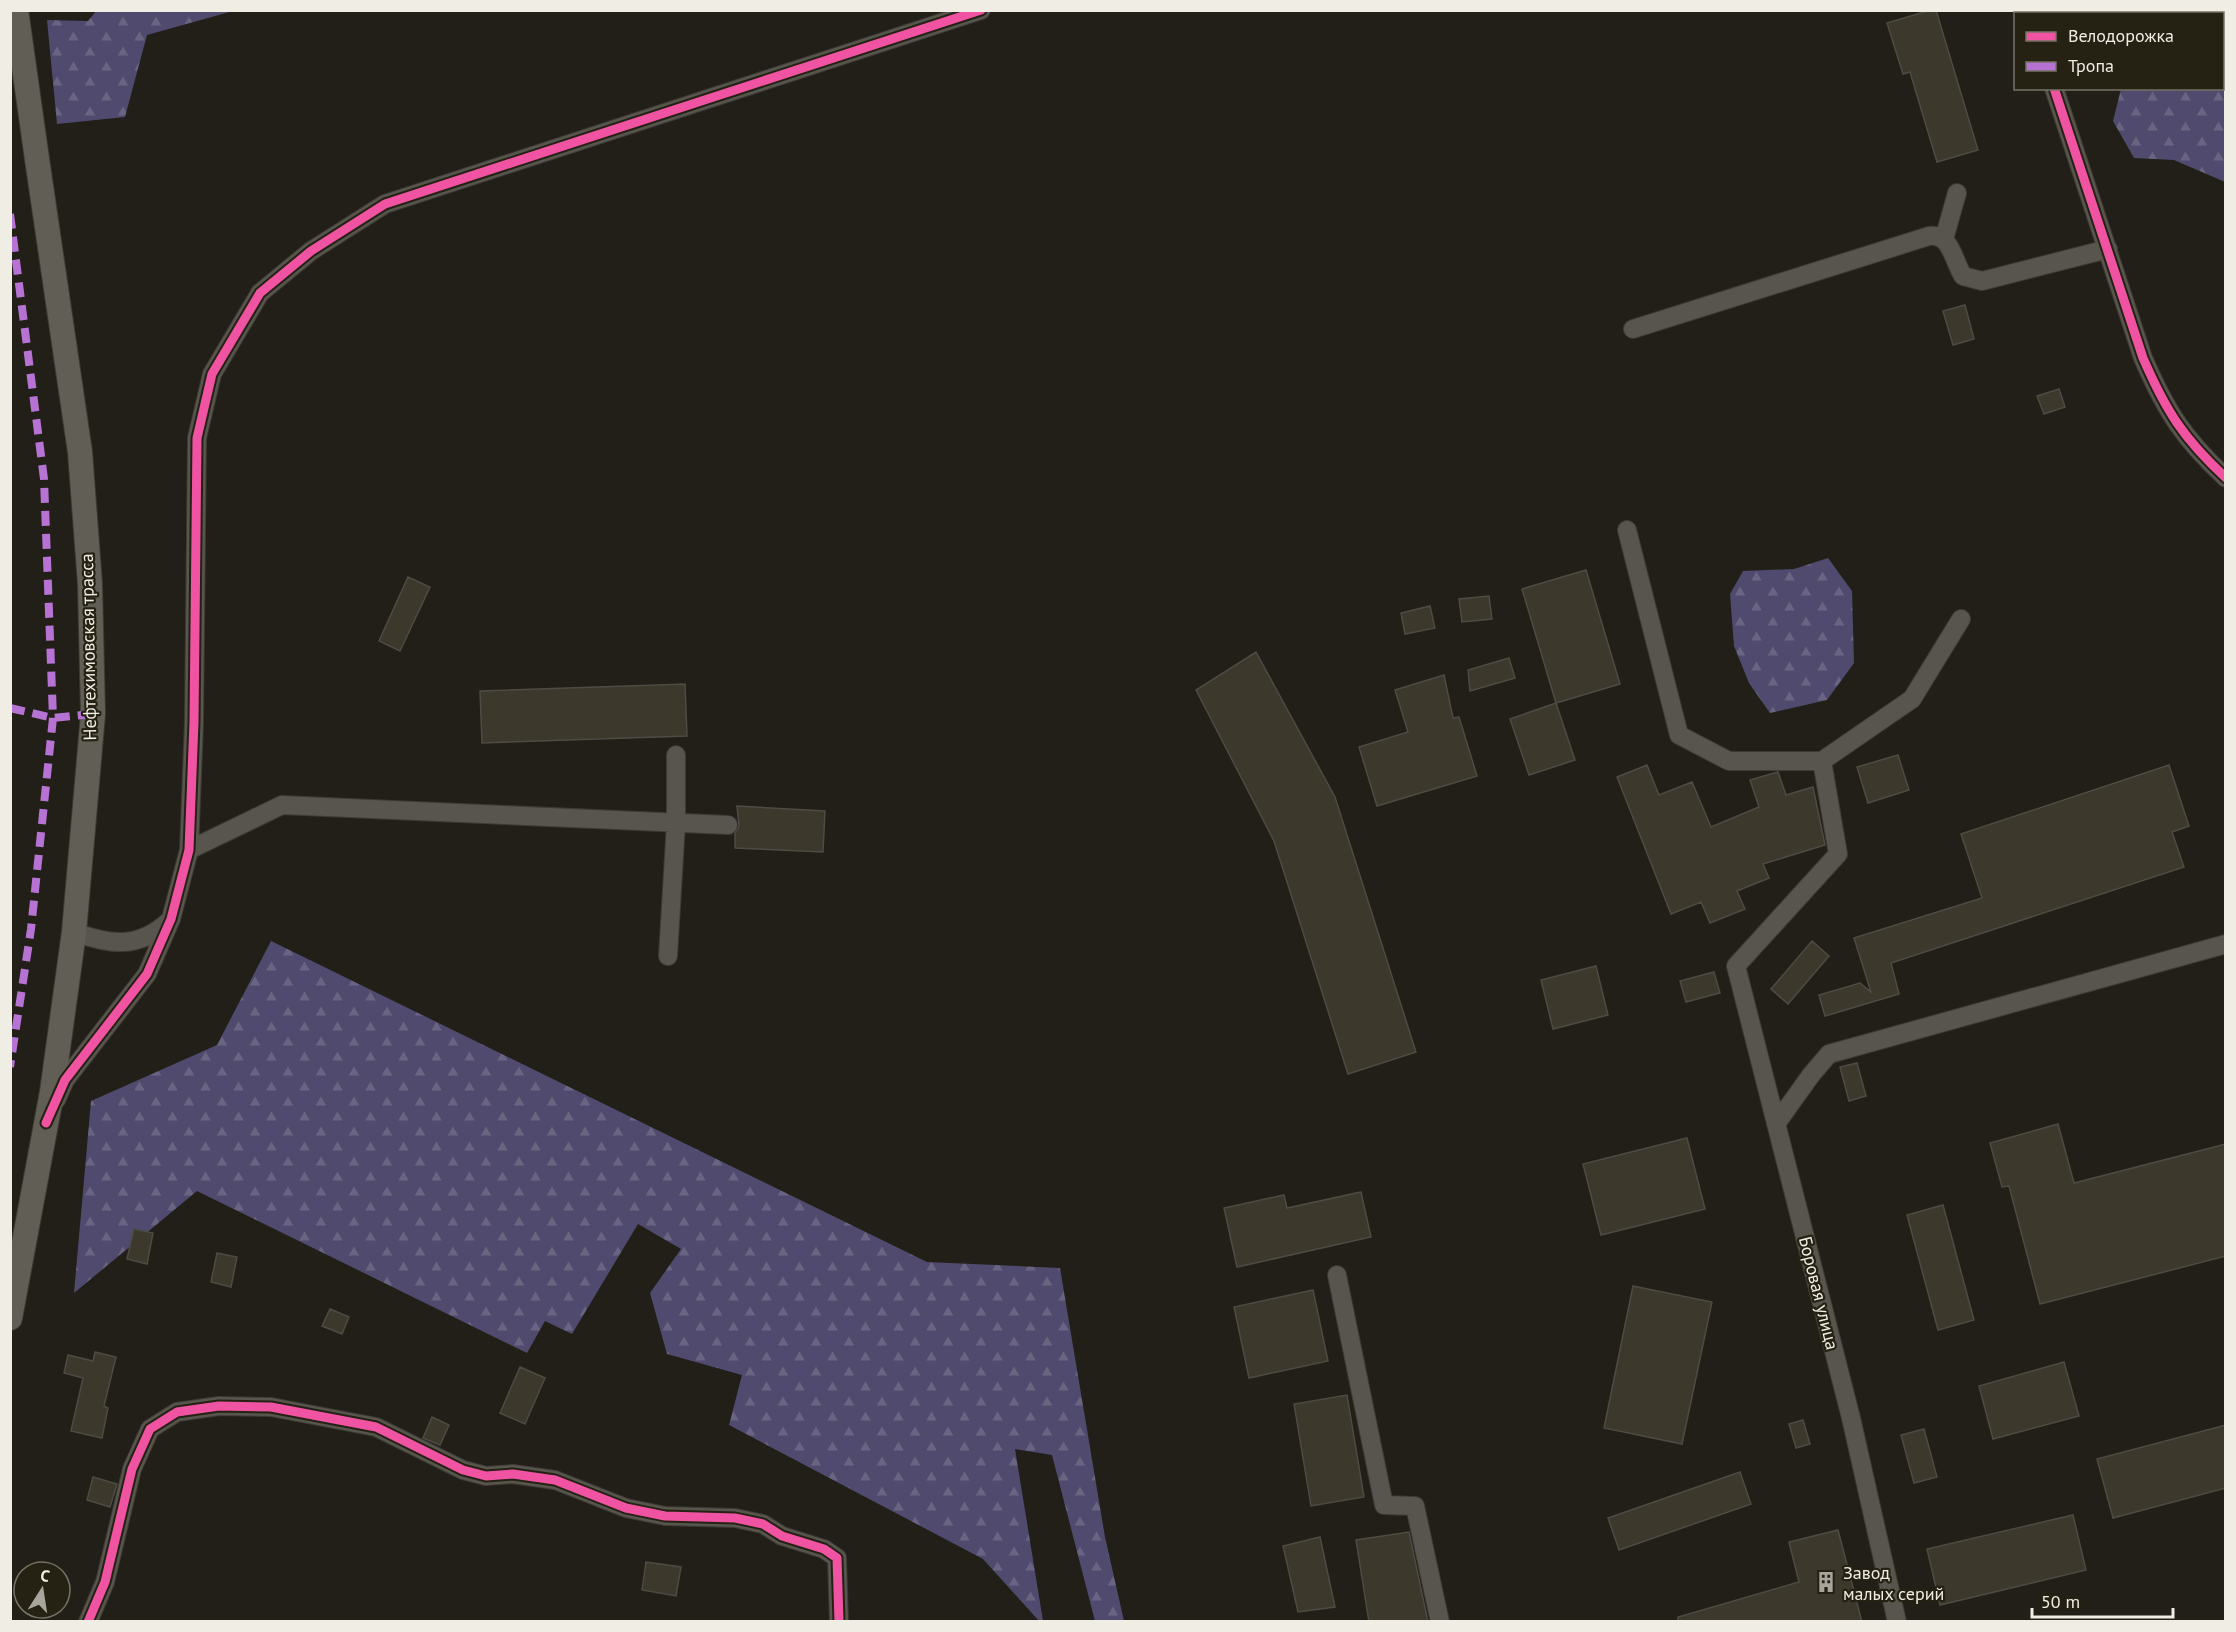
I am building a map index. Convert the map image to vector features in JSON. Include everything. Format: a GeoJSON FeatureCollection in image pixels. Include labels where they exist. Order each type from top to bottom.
{"type":"FeatureCollection","features":[{"type":"Feature","properties":{"kind":"main road","name":"Нефтехимовская трасса"},"geometry":{"type":"LineString","coordinates":[[10,1318],[46,1124],[74,932],[93,714],[90,584],[80,452],[16,10]]}},
{"type":"Feature","properties":{"kind":"street"},"geometry":{"type":"LineString","coordinates":[[46,1124],[65,1080],[147,974],[171,919],[189,850],[194,722],[197,438],[212,374],[260,293],[311,251],[385,204],[981,10]]}},
{"type":"Feature","properties":{"kind":"street"},"geometry":{"type":"LineString","coordinates":[[2055,90],[2143,358],[2158,394],[2183,435],[2226,478]]}},
{"type":"Feature","properties":{"kind":"street"},"geometry":{"type":"LineString","coordinates":[[1944,239],[1957,193]]}},
{"type":"Feature","properties":{"kind":"street"},"geometry":{"type":"LineString","coordinates":[[1633,329],[1929,236],[1937,235],[1944,239],[1963,276],[1982,281],[2108,249]]}},
{"type":"Feature","properties":{"kind":"street"},"geometry":{"type":"LineString","coordinates":[[1627,530],[1679,735],[1728,761],[1822,761],[1911,699],[1961,619]]}},
{"type":"Feature","properties":{"kind":"street"},"geometry":{"type":"LineString","coordinates":[[668,956],[676,823],[676,755]]}},
{"type":"Feature","properties":{"kind":"street","name":"Боровая улица"},"geometry":{"type":"LineString","coordinates":[[1822,761],[1839,854],[1736,966],[1851,1418],[1897,1622]]}},
{"type":"Feature","properties":{"kind":"street"},"geometry":{"type":"LineString","coordinates":[[189,850],[282,806],[728,825]]}},
{"type":"Feature","properties":{"kind":"street"},"geometry":{"type":"LineString","coordinates":[[74,932],[98,940],[124,943],[152,936],[171,919]]}},
{"type":"Feature","properties":{"kind":"street"},"geometry":{"type":"LineString","coordinates":[[1776,1124],[1829,1054],[2226,944]]}},
{"type":"Feature","properties":{"kind":"street"},"geometry":{"type":"LineString","coordinates":[[1337,1275],[1384,1505],[1415,1506],[1440,1622]]}},
{"type":"Feature","properties":{"kind":"street"},"geometry":{"type":"LineString","coordinates":[[88,1622],[105,1582],[132,1469],[150,1429],[177,1412],[219,1406],[271,1407],[376,1427],[463,1470],[486,1476],[513,1474],[555,1480],[626,1508],[665,1516],[735,1518],[763,1524],[782,1536],[824,1549],[837,1558],[839,1622]]}},
{"type":"Feature","properties":{"kind":"green space"},"geometry":{"type":"Polygon","coordinates":[[[96,11],[233,11],[147,35],[125,117],[57,124],[47,20],[88,21],[96,11]]]}},
{"type":"Feature","properties":{"kind":"green space"},"geometry":{"type":"Polygon","coordinates":[[[2225,11],[2225,182],[2174,160],[2134,158],[2113,121],[2121,90],[2224,90],[2224,12],[2123,12],[2225,11]]]}},
{"type":"Feature","properties":{"kind":"green space"},"geometry":{"type":"Polygon","coordinates":[[[1828,558],[1852,591],[1854,663],[1827,700],[1770,713],[1749,683],[1734,646],[1730,594],[1743,571],[1794,569],[1828,558]]]}},
{"type":"Feature","properties":{"kind":"green space"},"geometry":{"type":"Polygon","coordinates":[[[271,941],[927,1262],[1060,1268],[1105,1537],[1124,1621],[1095,1621],[1052,1455],[1015,1449],[1043,1621],[1039,1621],[983,1559],[729,1425],[742,1375],[667,1354],[650,1293],[681,1249],[638,1224],[572,1334],[545,1321],[527,1353],[197,1191],[74,1293],[91,1101],[217,1045],[271,941]]]}},
{"type":"Feature","properties":{"kind":"building"},"geometry":{"type":"Polygon","coordinates":[[[1936,10],[1978,150],[1937,162],[1910,72],[1903,74],[1887,23],[1936,10]]]}},
{"type":"Feature","properties":{"kind":"building"},"geometry":{"type":"Polygon","coordinates":[[[1965,305],[1974,339],[1953,345],[1943,311],[1965,305]]]}},
{"type":"Feature","properties":{"kind":"building"},"geometry":{"type":"Polygon","coordinates":[[[2059,389],[2065,407],[2044,414],[2037,396],[2059,389]]]}},
{"type":"Feature","properties":{"kind":"building"},"geometry":{"type":"Polygon","coordinates":[[[1586,570],[1620,684],[1556,703],[1522,589],[1586,570]]]}},
{"type":"Feature","properties":{"kind":"building"},"geometry":{"type":"Polygon","coordinates":[[[408,577],[430,587],[400,651],[379,641],[408,577]]]}},
{"type":"Feature","properties":{"kind":"building"},"geometry":{"type":"Polygon","coordinates":[[[1489,596],[1492,619],[1462,622],[1459,599],[1489,596]]]}},
{"type":"Feature","properties":{"kind":"building"},"geometry":{"type":"Polygon","coordinates":[[[1430,606],[1435,628],[1405,634],[1401,613],[1430,606]]]}},
{"type":"Feature","properties":{"kind":"building"},"geometry":{"type":"Polygon","coordinates":[[[1256,652],[1335,797],[1416,1052],[1348,1074],[1274,841],[1196,690],[1256,652]]]}},
{"type":"Feature","properties":{"kind":"building"},"geometry":{"type":"Polygon","coordinates":[[[1509,658],[1515,678],[1470,691],[1468,670],[1509,658]]]}},
{"type":"Feature","properties":{"kind":"building"},"geometry":{"type":"Polygon","coordinates":[[[1444,675],[1453,718],[1459,717],[1477,776],[1377,806],[1359,747],[1408,732],[1395,690],[1444,675]]]}},
{"type":"Feature","properties":{"kind":"building"},"geometry":{"type":"Polygon","coordinates":[[[685,684],[687,736],[482,743],[480,691],[685,684]]]}},
{"type":"Feature","properties":{"kind":"building"},"geometry":{"type":"Polygon","coordinates":[[[1556,703],[1575,760],[1529,775],[1510,719],[1556,703]]]}},
{"type":"Feature","properties":{"kind":"building"},"geometry":{"type":"Polygon","coordinates":[[[1898,755],[1909,790],[1868,803],[1857,767],[1898,755]]]}},
{"type":"Feature","properties":{"kind":"building"},"geometry":{"type":"Polygon","coordinates":[[[1647,765],[1659,795],[1692,782],[1711,827],[1759,807],[1750,780],[1778,772],[1786,795],[1813,787],[1825,845],[1763,864],[1769,878],[1737,891],[1745,909],[1710,923],[1701,902],[1671,914],[1617,777],[1647,765]]]}},
{"type":"Feature","properties":{"kind":"building"},"geometry":{"type":"Polygon","coordinates":[[[2169,765],[2189,826],[2172,832],[2184,867],[1891,963],[1899,994],[1825,1016],[1819,995],[1860,983],[1871,992],[1854,938],[1982,898],[1961,834],[2169,765]]]}},
{"type":"Feature","properties":{"kind":"building"},"geometry":{"type":"Polygon","coordinates":[[[737,806],[825,811],[823,852],[735,848],[735,833],[739,826],[737,806]]]}},
{"type":"Feature","properties":{"kind":"building"},"geometry":{"type":"Polygon","coordinates":[[[1812,941],[1829,956],[1788,1004],[1771,989],[1812,941]]]}},
{"type":"Feature","properties":{"kind":"building"},"geometry":{"type":"Polygon","coordinates":[[[1596,966],[1608,1015],[1553,1029],[1541,980],[1596,966]]]}},
{"type":"Feature","properties":{"kind":"building"},"geometry":{"type":"Polygon","coordinates":[[[1714,972],[1720,993],[1686,1002],[1680,981],[1714,972]]]}},
{"type":"Feature","properties":{"kind":"building"},"geometry":{"type":"Polygon","coordinates":[[[1857,1063],[1866,1096],[1849,1101],[1840,1067],[1857,1063]]]}},
{"type":"Feature","properties":{"kind":"building"},"geometry":{"type":"Polygon","coordinates":[[[2058,1124],[2074,1183],[2226,1144],[2226,1256],[2040,1304],[2009,1186],[2002,1187],[1990,1143],[2058,1124]]]}},
{"type":"Feature","properties":{"kind":"building"},"geometry":{"type":"Polygon","coordinates":[[[1687,1138],[1705,1209],[1601,1235],[1583,1164],[1687,1138]]]}},
{"type":"Feature","properties":{"kind":"building"},"geometry":{"type":"Polygon","coordinates":[[[1361,1192],[1371,1237],[1237,1267],[1224,1208],[1284,1195],[1287,1208],[1361,1192]]]}},
{"type":"Feature","properties":{"kind":"building"},"geometry":{"type":"Polygon","coordinates":[[[1943,1205],[1974,1320],[1938,1330],[1907,1215],[1943,1205]]]}},
{"type":"Feature","properties":{"kind":"building"},"geometry":{"type":"Polygon","coordinates":[[[134,1229],[153,1233],[147,1264],[127,1259],[134,1229]]]}},
{"type":"Feature","properties":{"kind":"building"},"geometry":{"type":"Polygon","coordinates":[[[217,1253],[237,1257],[231,1287],[211,1282],[217,1253]]]}},
{"type":"Feature","properties":{"kind":"building"},"geometry":{"type":"Polygon","coordinates":[[[1633,1286],[1712,1302],[1682,1444],[1604,1428],[1633,1286]]]}},
{"type":"Feature","properties":{"kind":"building"},"geometry":{"type":"Polygon","coordinates":[[[1313,1290],[1328,1361],[1249,1378],[1234,1307],[1313,1290]]]}},
{"type":"Feature","properties":{"kind":"building"},"geometry":{"type":"Polygon","coordinates":[[[330,1309],[349,1317],[342,1334],[322,1326],[330,1309]]]}},
{"type":"Feature","properties":{"kind":"building"},"geometry":{"type":"Polygon","coordinates":[[[95,1352],[116,1357],[104,1406],[108,1408],[102,1438],[71,1431],[83,1378],[64,1373],[68,1355],[93,1361],[95,1352]]]}},
{"type":"Feature","properties":{"kind":"building"},"geometry":{"type":"Polygon","coordinates":[[[2064,1362],[2079,1416],[1993,1439],[1979,1386],[2064,1362]]]}},
{"type":"Feature","properties":{"kind":"building"},"geometry":{"type":"Polygon","coordinates":[[[520,1367],[545,1378],[525,1424],[500,1413],[520,1367]]]}},
{"type":"Feature","properties":{"kind":"building"},"geometry":{"type":"Polygon","coordinates":[[[1347,1395],[1364,1497],[1311,1506],[1294,1404],[1347,1395]]]}},
{"type":"Feature","properties":{"kind":"building"},"geometry":{"type":"Polygon","coordinates":[[[432,1417],[449,1425],[440,1445],[423,1438],[432,1417]]]}},
{"type":"Feature","properties":{"kind":"building"},"geometry":{"type":"Polygon","coordinates":[[[1803,1420],[1810,1444],[1796,1448],[1789,1424],[1803,1420]]]}},
{"type":"Feature","properties":{"kind":"building"},"geometry":{"type":"Polygon","coordinates":[[[2226,1425],[2226,1488],[2113,1518],[2097,1459],[2226,1425]]]}},
{"type":"Feature","properties":{"kind":"building"},"geometry":{"type":"Polygon","coordinates":[[[1924,1429],[1937,1477],[1914,1483],[1901,1435],[1924,1429]]]}},
{"type":"Feature","properties":{"kind":"building"},"geometry":{"type":"Polygon","coordinates":[[[1740,1472],[1751,1504],[1619,1550],[1608,1518],[1740,1472]]]}},
{"type":"Feature","properties":{"kind":"building"},"geometry":{"type":"Polygon","coordinates":[[[93,1477],[117,1484],[110,1507],[87,1500],[93,1477]]]}},
{"type":"Feature","properties":{"kind":"building"},"geometry":{"type":"Polygon","coordinates":[[[2073,1515],[2086,1570],[1940,1605],[1927,1549],[2073,1515]]]}},
{"type":"Feature","properties":{"kind":"building","name":"Завод малых серий"},"geometry":{"type":"Polygon","coordinates":[[[1838,1530],[1862,1622],[1678,1622],[1678,1617],[1799,1582],[1789,1542],[1838,1530]]]}},
{"type":"Feature","properties":{"kind":"building"},"geometry":{"type":"Polygon","coordinates":[[[1409,1532],[1428,1622],[1369,1622],[1356,1540],[1409,1532]]]}},
{"type":"Feature","properties":{"kind":"building"},"geometry":{"type":"Polygon","coordinates":[[[1320,1537],[1335,1607],[1298,1612],[1283,1546],[1320,1537]]]}},
{"type":"Feature","properties":{"kind":"building"},"geometry":{"type":"Polygon","coordinates":[[[646,1562],[681,1567],[676,1596],[642,1590],[646,1562]]]}},
{"type":"Feature","properties":{"kind":"railway"},"geometry":{"type":"LineString","coordinates":[[10,16],[28,10]]}},
{"type":"Feature","properties":{"kind":"marked path"},"geometry":{"type":"LineString","coordinates":[[10,214],[44,479],[53,718],[31,929],[10,1067]]}},
{"type":"Feature","properties":{"kind":"marked path"},"geometry":{"type":"LineString","coordinates":[[10,708],[53,718],[93,714]]}},
{"type":"Feature","properties":{"kind":"cycle path"},"geometry":{"type":"LineString","coordinates":[[46,1123],[65,1080],[147,974],[171,919],[189,850],[194,722],[197,438],[212,374],[260,293],[311,251],[385,204],[981,10]]}},
{"type":"Feature","properties":{"kind":"cycle path"},"geometry":{"type":"LineString","coordinates":[[2055,90],[2143,358],[2177,423],[2198,450],[2226,478]]}},
{"type":"Feature","properties":{"kind":"cycle path"},"geometry":{"type":"LineString","coordinates":[[88,1622],[105,1582],[132,1469],[150,1429],[177,1412],[219,1406],[271,1407],[376,1427],[463,1470],[486,1476],[513,1474],[555,1480],[626,1508],[665,1516],[735,1518],[763,1524],[782,1536],[824,1549],[837,1558],[839,1622]]}},
{"type":"Feature","properties":{"kind":"place","name":"Завод малых серий"},"geometry":{"type":"Point","coordinates":[1826,1582]}}]}
